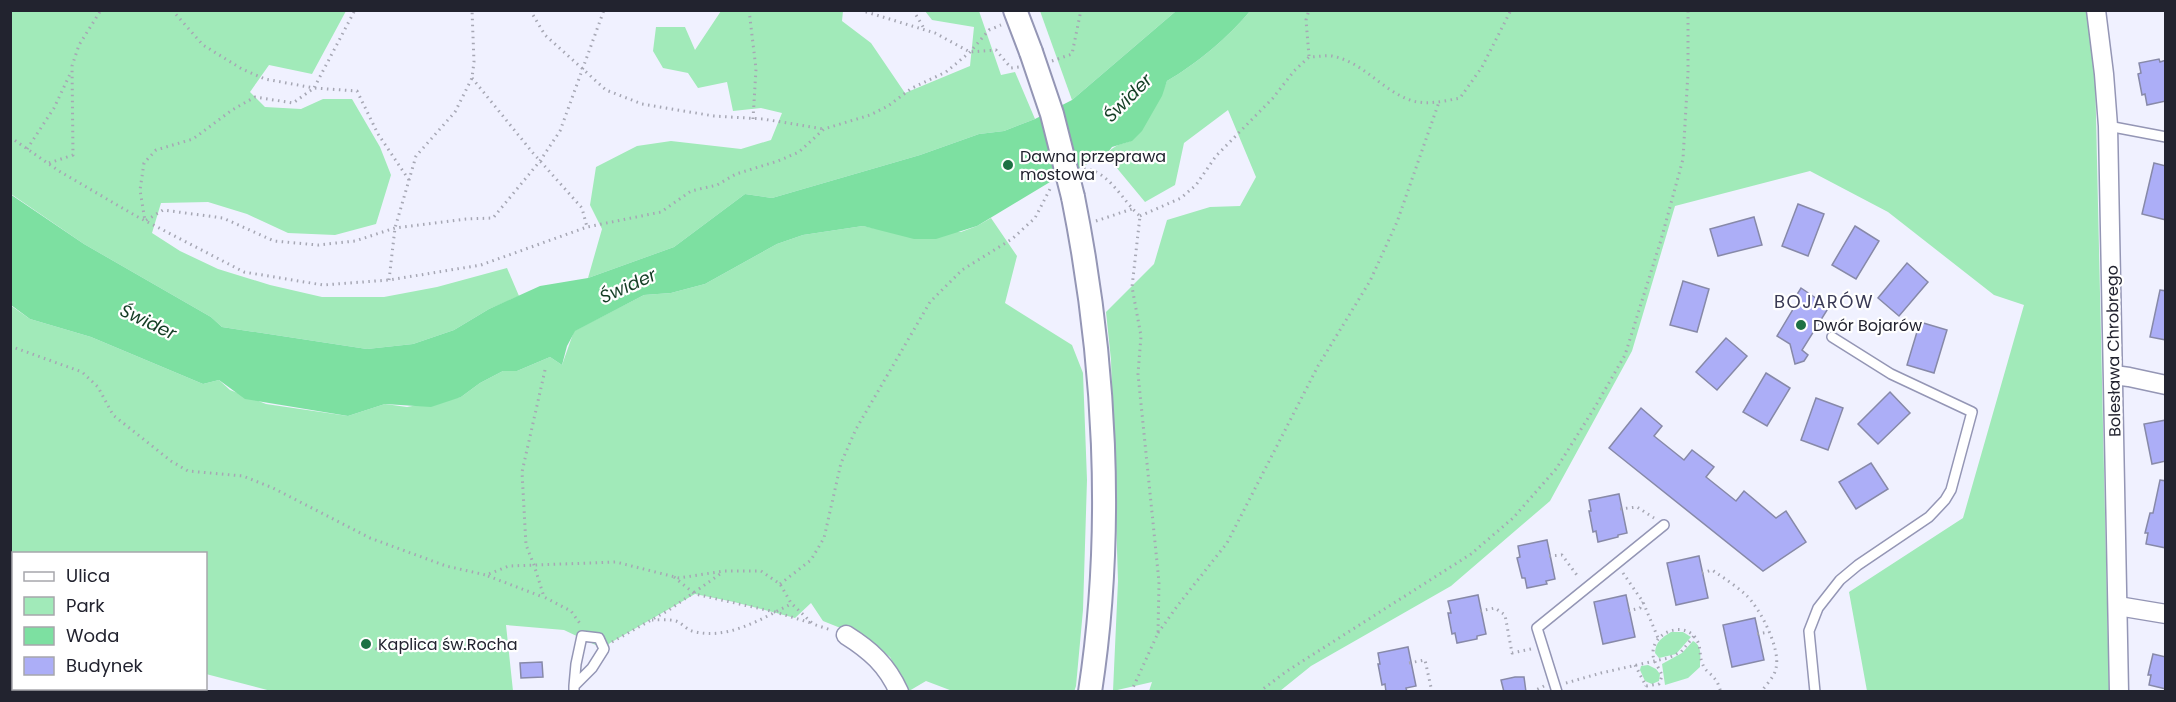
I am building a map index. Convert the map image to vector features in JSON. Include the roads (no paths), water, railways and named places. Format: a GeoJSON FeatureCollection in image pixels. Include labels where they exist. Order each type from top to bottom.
{"type":"FeatureCollection","features":[{"type":"Feature","properties":{"kind":"street"},"geometry":{"type":"LineString","coordinates":[[1015,10],[1052,114],[1073,197],[1092,306],[1101,424],[1103,558],[1100,608],[1090,692]]}},
{"type":"Feature","properties":{"kind":"street","name":"Bolesława Chrobrego"},"geometry":{"type":"LineString","coordinates":[[2096,10],[2108,126],[2119,692]]}},
{"type":"Feature","properties":{"kind":"street"},"geometry":{"type":"LineString","coordinates":[[2114,375],[2166,385]]}},
{"type":"Feature","properties":{"kind":"street"},"geometry":{"type":"LineString","coordinates":[[2118,606],[2166,614]]}},
{"type":"Feature","properties":{"kind":"street"},"geometry":{"type":"LineString","coordinates":[[846,635],[870,650],[888,671],[899,692]]}},
{"type":"Feature","properties":{"kind":"lane"},"geometry":{"type":"LineString","coordinates":[[2108,126],[2166,137]]}},
{"type":"Feature","properties":{"kind":"lane"},"geometry":{"type":"LineString","coordinates":[[1815,692],[1809,631],[1818,608],[1840,580],[1858,565],[1929,517],[1946,500],[1951,490],[1972,412],[1891,374],[1832,337]]}},
{"type":"Feature","properties":{"kind":"lane"},"geometry":{"type":"LineString","coordinates":[[1554,687],[1537,628],[1664,525]]}},
{"type":"Feature","properties":{"kind":"lane"},"geometry":{"type":"LineString","coordinates":[[582,636],[599,638],[604,648],[592,668],[574,689],[582,636]]}},
{"type":"Feature","properties":{"kind":"water","name":"Świder"},"geometry":{"type":"Polygon","coordinates":[[[1176,11],[1250,11],[1212,49],[1167,81],[1162,96],[1142,131],[1132,141],[1112,147],[1106,155],[1050,182],[977,226],[936,239],[914,239],[863,226],[803,235],[777,244],[705,284],[671,293],[644,295],[575,331],[567,346],[562,365],[550,357],[517,371],[503,371],[480,383],[461,397],[431,407],[385,404],[348,416],[245,399],[219,380],[203,384],[91,337],[30,319],[11,305],[10,194],[84,244],[211,317],[222,327],[367,349],[413,344],[454,330],[489,309],[540,286],[588,278],[674,247],[745,194],[772,198],[920,155],[979,134],[1004,131],[1035,119],[1072,100],[1176,11]]]}},
{"type":"Feature","properties":{"kind":"place","name":"Dawna przeprawa mostowa"},"geometry":{"type":"Point","coordinates":[1008,165]}},
{"type":"Feature","properties":{"kind":"place","name":"Dwór Bojarów"},"geometry":{"type":"Point","coordinates":[1801,325]}},
{"type":"Feature","properties":{"kind":"place","name":"Kaplica św.Rocha"},"geometry":{"type":"Point","coordinates":[366,644]}},
{"type":"Feature","properties":{"kind":"district","name":"BOJARÓW"},"geometry":{"type":"Point","coordinates":[1824,302]}}]}
